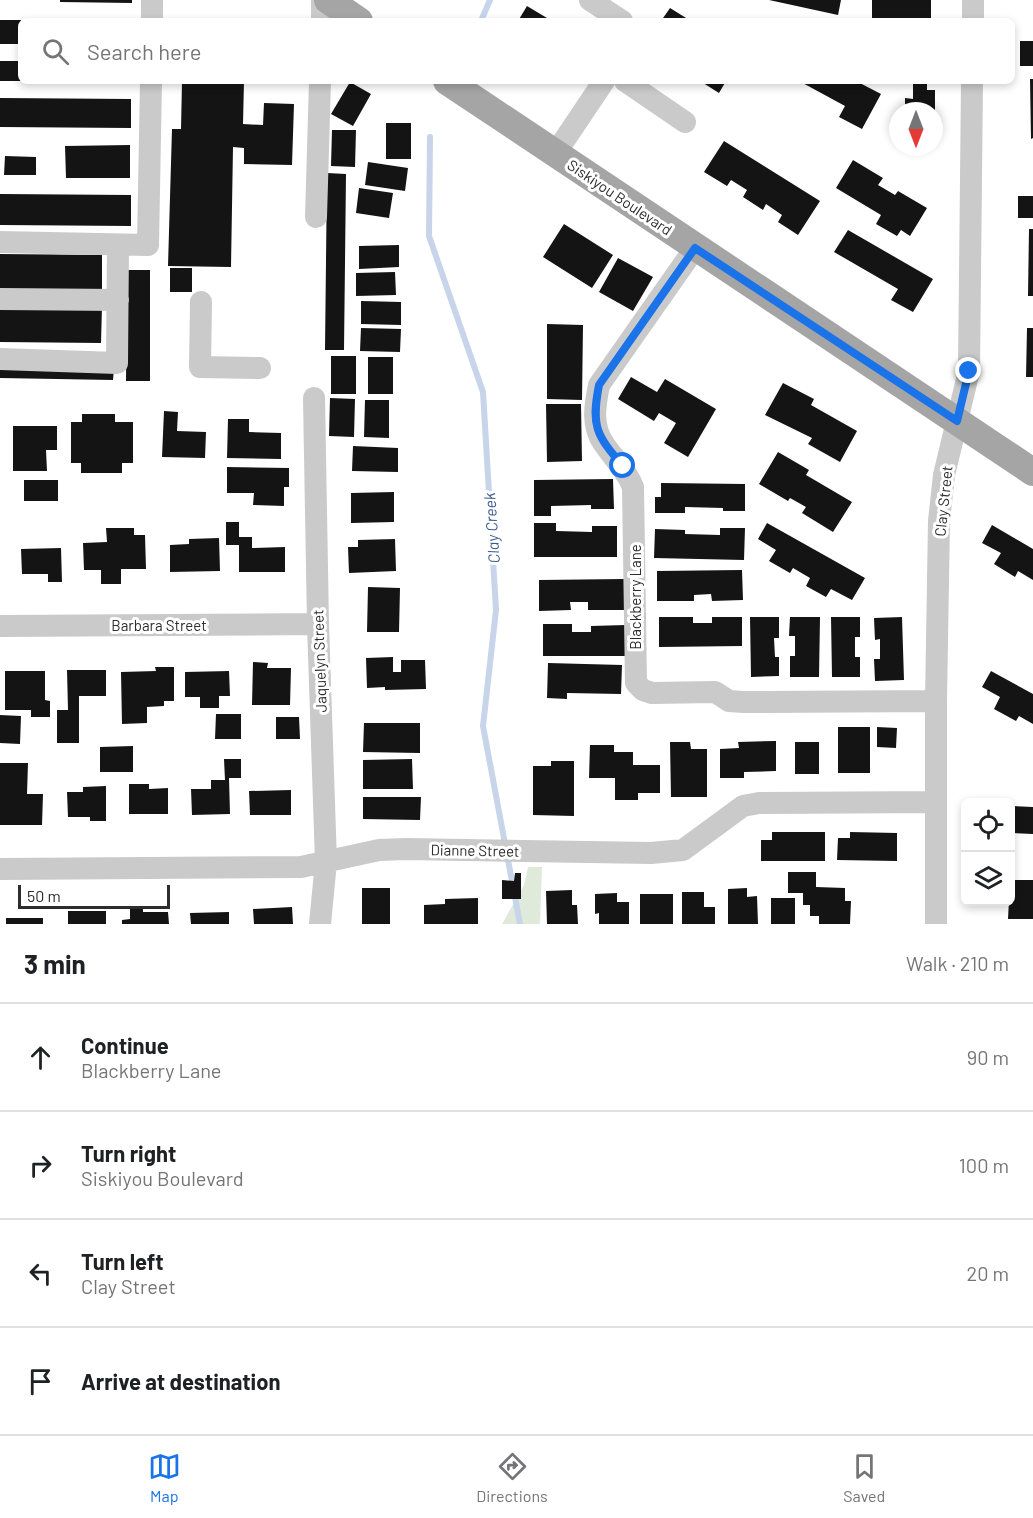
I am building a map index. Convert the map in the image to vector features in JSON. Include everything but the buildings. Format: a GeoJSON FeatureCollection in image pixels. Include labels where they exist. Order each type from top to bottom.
{"type":"FeatureCollection","features":[{"type":"Feature","properties":{"kind":"main road"},"geometry":{"type":"LineString","coordinates":[[328,0],[355,18]]}},
{"type":"Feature","properties":{"kind":"main road","name":"Siskiyou Boulevard"},"geometry":{"type":"LineString","coordinates":[[451,84],[1033,472]]}},
{"type":"Feature","properties":{"kind":"street"},"geometry":{"type":"LineString","coordinates":[[152,0],[152,18]]}},
{"type":"Feature","properties":{"kind":"street"},"geometry":{"type":"LineString","coordinates":[[322,0],[322,18]]}},
{"type":"Feature","properties":{"kind":"street"},"geometry":{"type":"LineString","coordinates":[[590,0],[617,18]]}},
{"type":"Feature","properties":{"kind":"street"},"geometry":{"type":"LineString","coordinates":[[973,0],[973,18]]}},
{"type":"Feature","properties":{"kind":"street"},"geometry":{"type":"LineString","coordinates":[[0,242],[148,245],[151,84]]}},
{"type":"Feature","properties":{"kind":"street"},"geometry":{"type":"LineString","coordinates":[[316,217],[320,84]]}},
{"type":"Feature","properties":{"kind":"street"},"geometry":{"type":"LineString","coordinates":[[555,154],[602,84]]}},
{"type":"Feature","properties":{"kind":"street"},"geometry":{"type":"LineString","coordinates":[[629,84],[685,122]]}},
{"type":"Feature","properties":{"kind":"street","name":"Clay Street"},"geometry":{"type":"LineString","coordinates":[[936,924],[939,521],[944,475],[969,371],[972,84]]}},
{"type":"Feature","properties":{"kind":"street"},"geometry":{"type":"LineString","coordinates":[[0,359],[117,363],[118,246]]}},
{"type":"Feature","properties":{"kind":"street","name":"Blackberry Lane"},"geometry":{"type":"LineString","coordinates":[[695,248],[599,385],[596,403],[598,433],[603,444],[623,466],[633,487],[636,683],[643,690],[652,693],[715,692],[729,701],[742,702],[936,701]]}},
{"type":"Feature","properties":{"kind":"street"},"geometry":{"type":"LineString","coordinates":[[0,299],[117,300]]}},
{"type":"Feature","properties":{"kind":"street"},"geometry":{"type":"LineString","coordinates":[[201,302],[200,367],[260,368]]}},
{"type":"Feature","properties":{"kind":"street","name":"Jaquelyn Street"},"geometry":{"type":"LineString","coordinates":[[314,398],[318,624],[326,862],[320,924]]}},
{"type":"Feature","properties":{"kind":"street","name":"Barbara Street"},"geometry":{"type":"LineString","coordinates":[[0,626],[318,624]]}},
{"type":"Feature","properties":{"kind":"street","name":"Dianne Street"},"geometry":{"type":"LineString","coordinates":[[0,869],[301,867],[379,850],[406,849],[662,852],[683,850],[743,806],[759,803],[936,802]]}},
{"type":"Feature","properties":{"kind":"green space"},"geometry":{"type":"Polygon","coordinates":[[[528,867],[542,867],[540,924],[502,924],[524,885],[528,867]]]}},
{"type":"Feature","properties":{"kind":"waterway","name":"Clay Creek"},"geometry":{"type":"LineString","coordinates":[[482,18],[490,0]]}},
{"type":"Feature","properties":{"kind":"waterway","name":"Clay Creek"},"geometry":{"type":"LineString","coordinates":[[430,137],[429,236],[483,392],[496,610],[483,726],[520,924]]}},
{"type":"Feature","properties":{"kind":"route"},"geometry":{"type":"LineString","coordinates":[[623,466],[603,444],[598,433],[595,410],[599,385],[695,248],[957,421],[969,371]]}}]}
